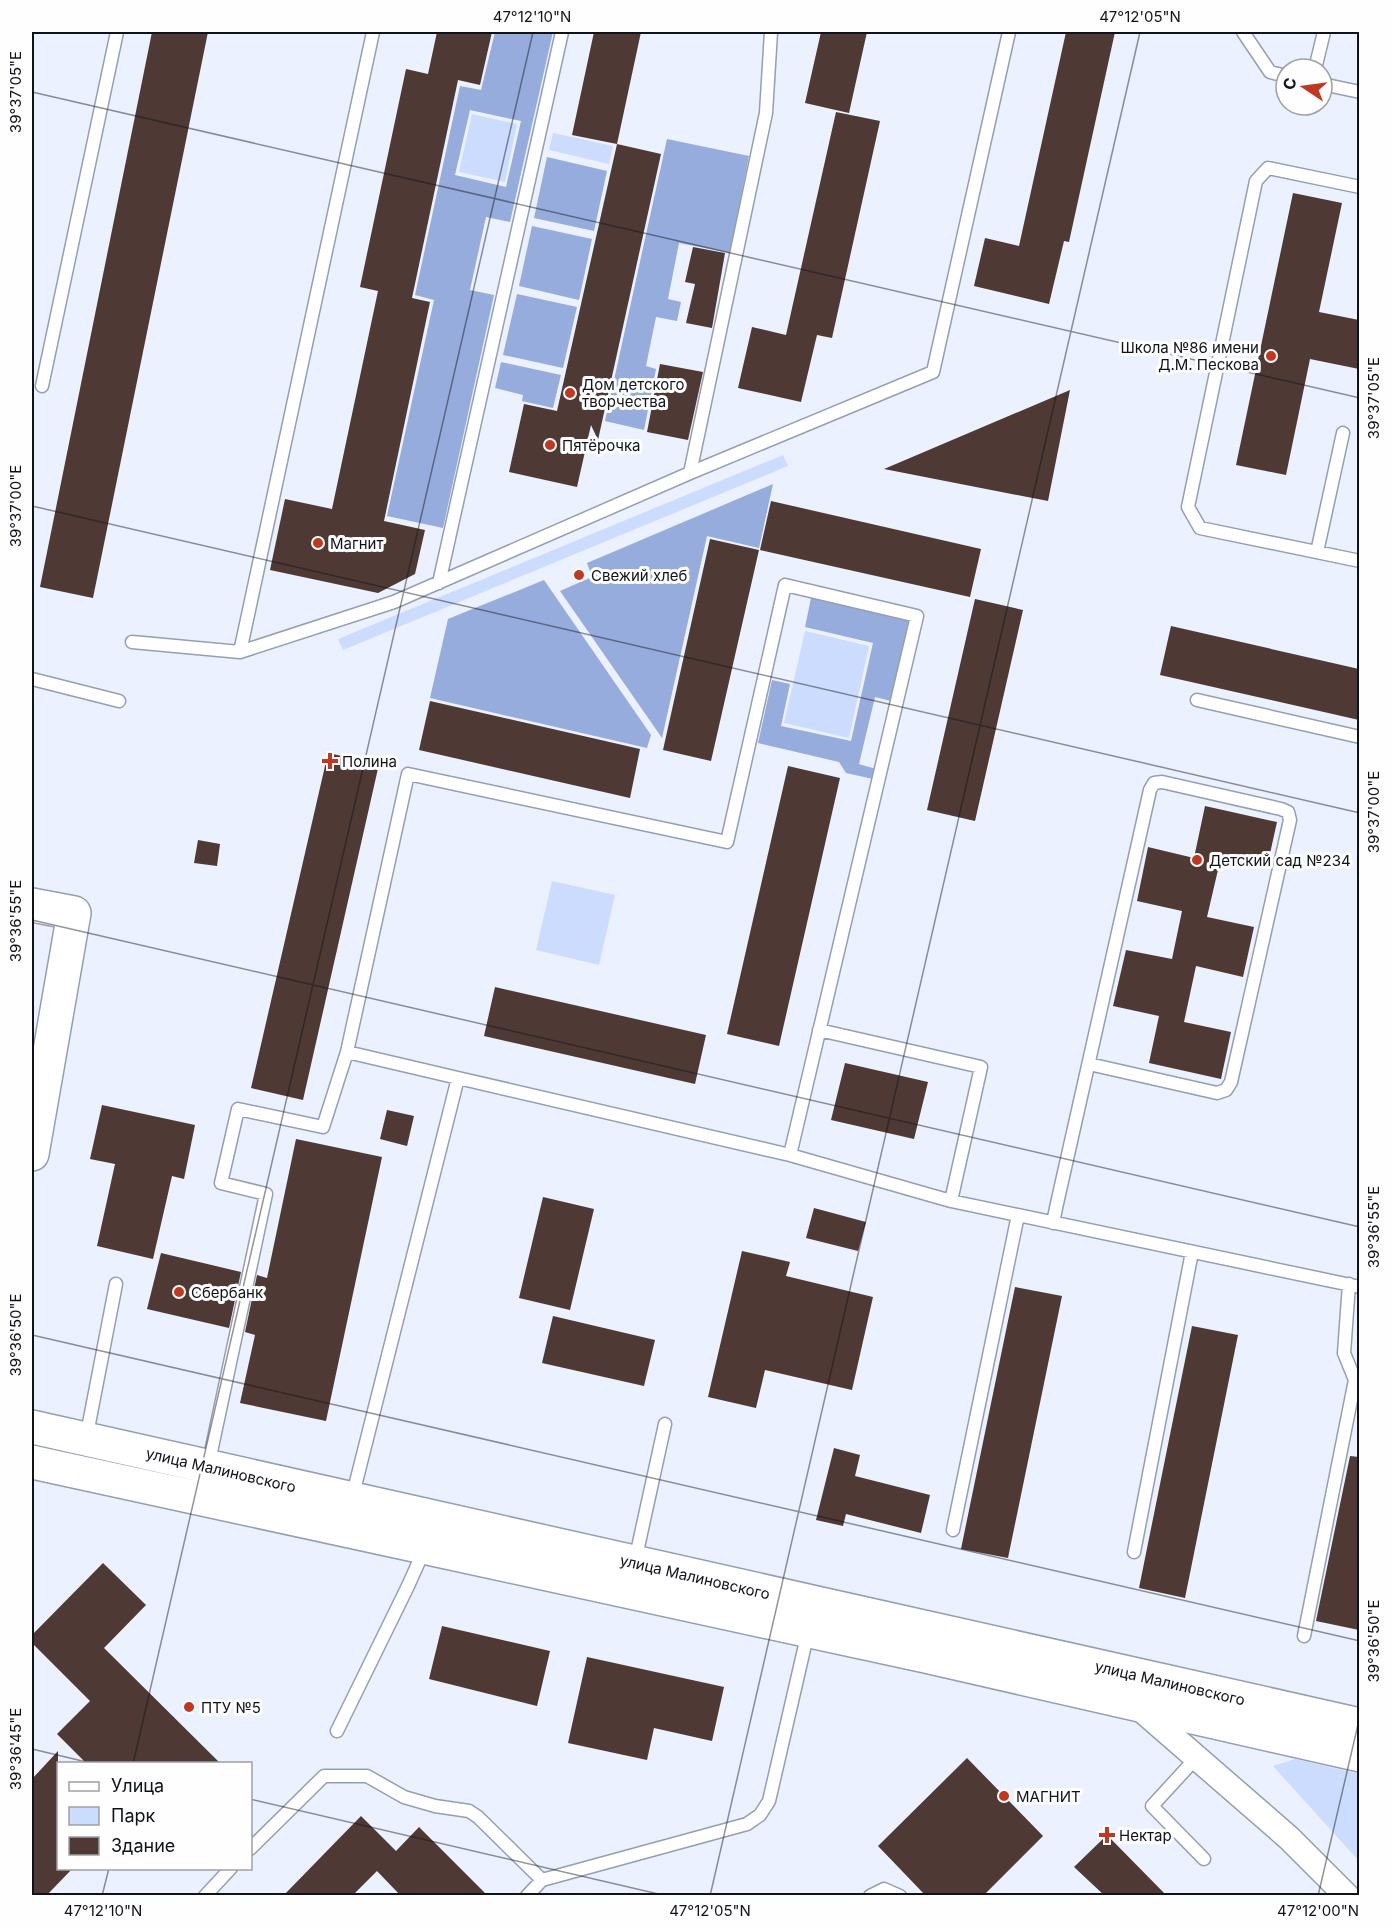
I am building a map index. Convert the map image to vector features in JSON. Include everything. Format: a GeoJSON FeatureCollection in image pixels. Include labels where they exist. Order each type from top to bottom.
{"type":"FeatureCollection","features":[{"type":"Feature","properties":{"kind":"main road"},"geometry":{"type":"LineString","coordinates":[[32,905],[74,913],[32,1154]]}},
{"type":"Feature","properties":{"kind":"main road","name":"улица Малиновского"},"geometry":{"type":"LineString","coordinates":[[32,1428],[1359,1725]]}},
{"type":"Feature","properties":{"kind":"main road","name":"улица Малиновского"},"geometry":{"type":"LineString","coordinates":[[32,1462],[808,1631],[1359,1755]]}},
{"type":"Feature","properties":{"kind":"street"},"geometry":{"type":"LineString","coordinates":[[1134,1703],[1289,1838],[1347,1896]]}},
{"type":"Feature","properties":{"kind":"lane"},"geometry":{"type":"LineString","coordinates":[[42,386],[117,32]]}},
{"type":"Feature","properties":{"kind":"lane"},"geometry":{"type":"LineString","coordinates":[[240,652],[373,32]]}},
{"type":"Feature","properties":{"kind":"lane"},"geometry":{"type":"LineString","coordinates":[[439,583],[562,32]]}},
{"type":"Feature","properties":{"kind":"lane"},"geometry":{"type":"LineString","coordinates":[[690,473],[766,112],[771,32]]}},
{"type":"Feature","properties":{"kind":"lane"},"geometry":{"type":"LineString","coordinates":[[132,642],[240,652],[394,602],[690,473],[933,372],[1009,32]]}},
{"type":"Feature","properties":{"kind":"lane"},"geometry":{"type":"LineString","coordinates":[[1243,32],[1270,72],[1274,73]]}},
{"type":"Feature","properties":{"kind":"lane"},"geometry":{"type":"LineString","coordinates":[[1318,57],[1324,32]]}},
{"type":"Feature","properties":{"kind":"lane"},"geometry":{"type":"LineString","coordinates":[[1334,87],[1359,92]]}},
{"type":"Feature","properties":{"kind":"lane"},"geometry":{"type":"LineString","coordinates":[[1359,187],[1268,168],[1256,181],[1188,507],[1200,528],[1359,561]]}},
{"type":"Feature","properties":{"kind":"lane"},"geometry":{"type":"LineString","coordinates":[[1317,552],[1343,433]]}},
{"type":"Feature","properties":{"kind":"lane"},"geometry":{"type":"LineString","coordinates":[[208,1467],[266,1194],[221,1183],[237,1108],[323,1127],[347,1052],[408,774],[727,842],[785,585],[916,616],[790,1155]]}},
{"type":"Feature","properties":{"kind":"lane"},"geometry":{"type":"LineString","coordinates":[[32,679],[119,701]]}},
{"type":"Feature","properties":{"kind":"lane"},"geometry":{"type":"LineString","coordinates":[[1197,700],[1359,737]]}},
{"type":"Feature","properties":{"kind":"lane"},"geometry":{"type":"LineString","coordinates":[[1053,1223],[1150,790],[1154,783],[1162,782],[1288,812],[1290,820],[1232,1082],[1226,1090],[1217,1093],[1089,1064]]}},
{"type":"Feature","properties":{"kind":"lane"},"geometry":{"type":"LineString","coordinates":[[819,1030],[981,1067],[951,1201]]}},
{"type":"Feature","properties":{"kind":"lane"},"geometry":{"type":"LineString","coordinates":[[347,1052],[790,1155],[951,1201],[1354,1286],[1344,1353],[1355,1380],[1304,1636]]}},
{"type":"Feature","properties":{"kind":"lane"},"geometry":{"type":"LineString","coordinates":[[352,1500],[458,1078]]}},
{"type":"Feature","properties":{"kind":"lane"},"geometry":{"type":"LineString","coordinates":[[953,1530],[1018,1215]]}},
{"type":"Feature","properties":{"kind":"lane"},"geometry":{"type":"LineString","coordinates":[[1134,1552],[1192,1252]]}},
{"type":"Feature","properties":{"kind":"lane"},"geometry":{"type":"LineString","coordinates":[[85,1440],[116,1284]]}},
{"type":"Feature","properties":{"kind":"lane"},"geometry":{"type":"LineString","coordinates":[[634,1563],[665,1424]]}},
{"type":"Feature","properties":{"kind":"lane"},"geometry":{"type":"LineString","coordinates":[[337,1731],[425,1547]]}},
{"type":"Feature","properties":{"kind":"lane"},"geometry":{"type":"LineString","coordinates":[[527,1896],[542,1880],[747,1824],[760,1815],[769,1801],[808,1631]]}},
{"type":"Feature","properties":{"kind":"lane"},"geometry":{"type":"LineString","coordinates":[[1197,1757],[1152,1806],[1204,1859]]}},
{"type":"Feature","properties":{"kind":"lane"},"geometry":{"type":"LineString","coordinates":[[252,1847],[324,1776],[357,1774],[376,1780],[404,1797],[435,1806],[469,1811],[478,1817],[542,1880]]}},
{"type":"Feature","properties":{"kind":"lane"},"geometry":{"type":"LineString","coordinates":[[205,1896],[230,1870]]}},
{"type":"Feature","properties":{"kind":"lane"},"geometry":{"type":"LineString","coordinates":[[870,1896],[884,1889],[900,1896]]}},
{"type":"Feature","properties":{"kind":"green space"},"geometry":{"type":"Polygon","coordinates":[[[472,114],[517,124],[505,182],[459,172],[472,114]]]}},
{"type":"Feature","properties":{"kind":"green space"},"geometry":{"type":"Polygon","coordinates":[[[553,133],[613,146],[609,164],[549,150],[553,133]]]}},
{"type":"Feature","properties":{"kind":"green space"},"geometry":{"type":"Polygon","coordinates":[[[783,455],[788,466],[343,650],[338,639],[783,455]]]}},
{"type":"Feature","properties":{"kind":"green space"},"geometry":{"type":"Polygon","coordinates":[[[805,631],[869,646],[849,738],[784,723],[805,631]]]}},
{"type":"Feature","properties":{"kind":"green space"},"geometry":{"type":"Polygon","coordinates":[[[552,881],[615,895],[599,965],[536,950],[552,881]]]}},
{"type":"Feature","properties":{"kind":"green space"},"geometry":{"type":"Polygon","coordinates":[[[1295,1759],[1359,1774],[1359,1861],[1273,1766],[1295,1759]]]}},
{"type":"Feature","properties":{"kind":"shaded area"},"geometry":{"type":"Polygon","coordinates":[[[495,32],[553,32],[510,222],[486,217],[470,290],[494,295],[443,528],[387,516],[434,300],[415,295],[460,86],[481,90],[495,32]],[[470,110],[455,175],[506,187],[521,121],[470,110]]]}},
{"type":"Feature","properties":{"kind":"shaded area"},"geometry":{"type":"Polygon","coordinates":[[[667,139],[749,156],[730,253],[679,243],[668,299],[681,302],[677,321],[656,317],[646,366],[656,369],[644,430],[605,421],[667,139]]]}},
{"type":"Feature","properties":{"kind":"shaded area"},"geometry":{"type":"Polygon","coordinates":[[[547,157],[607,171],[594,231],[534,218],[547,157]]]}},
{"type":"Feature","properties":{"kind":"shaded area"},"geometry":{"type":"Polygon","coordinates":[[[532,226],[592,239],[579,300],[519,286],[532,226]]]}},
{"type":"Feature","properties":{"kind":"shaded area"},"geometry":{"type":"Polygon","coordinates":[[[517,294],[577,307],[563,368],[503,355],[517,294]]]}},
{"type":"Feature","properties":{"kind":"shaded area"},"geometry":{"type":"Polygon","coordinates":[[[501,362],[561,375],[553,408],[522,401],[523,395],[495,388],[501,362]]]}},
{"type":"Feature","properties":{"kind":"shaded area"},"geometry":{"type":"Polygon","coordinates":[[[773,484],[759,548],[707,536],[662,738],[560,591],[592,577],[587,563],[773,484]]]}},
{"type":"Feature","properties":{"kind":"shaded area"},"geometry":{"type":"Polygon","coordinates":[[[544,580],[651,735],[647,748],[430,698],[448,619],[544,580]]]}},
{"type":"Feature","properties":{"kind":"shaded area"},"geometry":{"type":"Polygon","coordinates":[[[811,598],[910,620],[891,701],[875,697],[859,764],[876,769],[873,779],[846,773],[839,762],[758,743],[772,680],[790,684],[781,726],[851,741],[873,643],[805,627],[811,598]]]}},
{"type":"Feature","properties":{"kind":"building"},"geometry":{"type":"Polygon","coordinates":[[[152,32],[208,32],[93,598],[40,587],[152,32]]]}},
{"type":"Feature","properties":{"kind":"building"},"geometry":{"type":"Polygon","coordinates":[[[437,32],[492,32],[480,85],[458,80],[412,298],[430,302],[384,521],[425,530],[415,574],[378,593],[270,570],[285,499],[332,509],[378,291],[360,287],[406,69],[428,74],[437,32]]]}},
{"type":"Feature","properties":{"kind":"building"},"geometry":{"type":"Polygon","coordinates":[[[594,32],[641,32],[617,144],[572,135],[594,32]]]}},
{"type":"Feature","properties":{"kind":"building"},"geometry":{"type":"Polygon","coordinates":[[[821,32],[867,32],[849,113],[805,103],[821,32]]]}},
{"type":"Feature","properties":{"kind":"building"},"geometry":{"type":"Polygon","coordinates":[[[1066,32],[1115,32],[1069,242],[1064,241],[1049,304],[974,286],[985,238],[1019,246],[1066,32]]]}},
{"type":"Feature","properties":{"kind":"building"},"geometry":{"type":"Polygon","coordinates":[[[836,112],[880,121],[832,338],[817,335],[801,402],[738,388],[752,327],[786,335],[836,112]]]}},
{"type":"Feature","properties":{"kind":"building"},"geometry":{"type":"Polygon","coordinates":[[[617,144],[661,154],[598,440],[591,425],[577,487],[509,472],[524,404],[557,411],[617,144]]]}},
{"type":"Feature","properties":{"kind":"building"},"geometry":{"type":"Polygon","coordinates":[[[1293,193],[1342,203],[1319,312],[1359,320],[1359,369],[1310,359],[1286,475],[1236,465],[1293,193]]]}},
{"type":"Feature","properties":{"kind":"building"},"geometry":{"type":"Polygon","coordinates":[[[693,247],[725,253],[712,328],[686,323],[695,284],[685,282],[693,247]]]}},
{"type":"Feature","properties":{"kind":"building"},"geometry":{"type":"Polygon","coordinates":[[[660,364],[703,372],[688,440],[647,432],[660,364]]]}},
{"type":"Feature","properties":{"kind":"building"},"geometry":{"type":"Polygon","coordinates":[[[1070,390],[1048,501],[884,469],[1070,390]]]}},
{"type":"Feature","properties":{"kind":"building"},"geometry":{"type":"Polygon","coordinates":[[[771,501],[981,549],[970,597],[760,550],[771,501]]]}},
{"type":"Feature","properties":{"kind":"building"},"geometry":{"type":"Polygon","coordinates":[[[710,539],[759,550],[711,761],[663,750],[710,539]]]}},
{"type":"Feature","properties":{"kind":"building"},"geometry":{"type":"Polygon","coordinates":[[[975,599],[1023,610],[975,821],[927,810],[975,599]]]}},
{"type":"Feature","properties":{"kind":"building"},"geometry":{"type":"Polygon","coordinates":[[[1171,626],[1359,669],[1359,720],[1160,675],[1171,626]]]}},
{"type":"Feature","properties":{"kind":"building"},"geometry":{"type":"Polygon","coordinates":[[[430,701],[640,749],[630,798],[419,750],[430,701]]]}},
{"type":"Feature","properties":{"kind":"building"},"geometry":{"type":"Polygon","coordinates":[[[328,753],[379,764],[303,1100],[251,1088],[328,753]]]}},
{"type":"Feature","properties":{"kind":"building"},"geometry":{"type":"Polygon","coordinates":[[[788,766],[840,778],[779,1046],[727,1034],[788,766]]]}},
{"type":"Feature","properties":{"kind":"building"},"geometry":{"type":"Polygon","coordinates":[[[1205,806],[1277,822],[1267,867],[1221,857],[1207,917],[1254,927],[1243,977],[1196,966],[1184,1022],[1231,1032],[1221,1079],[1149,1063],[1159,1016],[1113,1006],[1126,950],[1172,959],[1182,911],[1137,901],[1148,847],[1194,858],[1205,806]]]}},
{"type":"Feature","properties":{"kind":"building"},"geometry":{"type":"Polygon","coordinates":[[[198,840],[220,844],[217,866],[194,863],[198,840]]]}},
{"type":"Feature","properties":{"kind":"building"},"geometry":{"type":"Polygon","coordinates":[[[495,987],[706,1035],[695,1084],[484,1036],[495,987]]]}},
{"type":"Feature","properties":{"kind":"building"},"geometry":{"type":"Polygon","coordinates":[[[845,1063],[928,1082],[914,1139],[831,1120],[845,1063]]]}},
{"type":"Feature","properties":{"kind":"building"},"geometry":{"type":"Polygon","coordinates":[[[102,1105],[195,1125],[184,1179],[172,1176],[153,1259],[97,1246],[115,1164],[90,1159],[102,1105]]]}},
{"type":"Feature","properties":{"kind":"building"},"geometry":{"type":"Polygon","coordinates":[[[387,1110],[414,1116],[407,1146],[380,1139],[387,1110]]]}},
{"type":"Feature","properties":{"kind":"building"},"geometry":{"type":"Polygon","coordinates":[[[296,1139],[382,1157],[326,1421],[240,1403],[255,1335],[245,1332],[257,1275],[267,1278],[296,1139]]]}},
{"type":"Feature","properties":{"kind":"building"},"geometry":{"type":"Polygon","coordinates":[[[543,1197],[594,1209],[570,1310],[519,1298],[543,1197]]]}},
{"type":"Feature","properties":{"kind":"building"},"geometry":{"type":"Polygon","coordinates":[[[814,1208],[866,1222],[858,1251],[806,1238],[814,1208]]]}},
{"type":"Feature","properties":{"kind":"building"},"geometry":{"type":"Polygon","coordinates":[[[742,1251],[790,1262],[786,1276],[873,1297],[852,1390],[765,1370],[756,1408],[708,1397],[742,1251]]]}},
{"type":"Feature","properties":{"kind":"building"},"geometry":{"type":"Polygon","coordinates":[[[161,1253],[241,1272],[229,1328],[147,1309],[161,1253]]]}},
{"type":"Feature","properties":{"kind":"building"},"geometry":{"type":"Polygon","coordinates":[[[1015,1287],[1062,1296],[1008,1558],[961,1549],[1015,1287]]]}},
{"type":"Feature","properties":{"kind":"building"},"geometry":{"type":"Polygon","coordinates":[[[553,1316],[655,1340],[644,1386],[542,1363],[553,1316]]]}},
{"type":"Feature","properties":{"kind":"building"},"geometry":{"type":"Polygon","coordinates":[[[1192,1326],[1238,1335],[1185,1598],[1139,1588],[1192,1326]]]}},
{"type":"Feature","properties":{"kind":"building"},"geometry":{"type":"Polygon","coordinates":[[[834,1448],[860,1455],[855,1476],[930,1495],[921,1533],[846,1514],[843,1526],[816,1520],[834,1448]]]}},
{"type":"Feature","properties":{"kind":"building"},"geometry":{"type":"Polygon","coordinates":[[[1350,1456],[1359,1457],[1359,1630],[1316,1621],[1350,1456]]]}},
{"type":"Feature","properties":{"kind":"building"},"geometry":{"type":"Polygon","coordinates":[[[103,1563],[146,1605],[104,1648],[219,1762],[85,1762],[57,1734],[90,1701],[32,1643],[32,1635],[103,1563]]]}},
{"type":"Feature","properties":{"kind":"building"},"geometry":{"type":"Polygon","coordinates":[[[442,1626],[550,1651],[537,1706],[429,1679],[442,1626]]]}},
{"type":"Feature","properties":{"kind":"building"},"geometry":{"type":"Polygon","coordinates":[[[587,1657],[724,1687],[712,1741],[654,1728],[647,1760],[568,1743],[587,1657]]]}},
{"type":"Feature","properties":{"kind":"building"},"geometry":{"type":"Polygon","coordinates":[[[58,1751],[57,1870],[71,1870],[46,1896],[32,1896],[32,1779],[58,1751]]]}},
{"type":"Feature","properties":{"kind":"building"},"geometry":{"type":"Polygon","coordinates":[[[967,1758],[1043,1836],[983,1896],[926,1896],[878,1846],[967,1758]]]}},
{"type":"Feature","properties":{"kind":"building"},"geometry":{"type":"Polygon","coordinates":[[[361,1816],[396,1851],[419,1827],[488,1896],[401,1896],[377,1871],[352,1896],[283,1896],[361,1816]]]}},
{"type":"Feature","properties":{"kind":"building"},"geometry":{"type":"Polygon","coordinates":[[[1107,1835],[1167,1896],[1105,1896],[1074,1867],[1107,1835]]]}},
{"type":"Feature","properties":{"kind":"place","name":"Школа №86 имени Д.М. Пескова"},"geometry":{"type":"Point","coordinates":[1271,356]}},
{"type":"Feature","properties":{"kind":"place","name":"Дом детского творчества"},"geometry":{"type":"Point","coordinates":[570,393]}},
{"type":"Feature","properties":{"kind":"place","name":"Пятёрочка"},"geometry":{"type":"Point","coordinates":[550,445]}},
{"type":"Feature","properties":{"kind":"place","name":"Магнит"},"geometry":{"type":"Point","coordinates":[318,543]}},
{"type":"Feature","properties":{"kind":"place","name":"Свежий хлеб"},"geometry":{"type":"Point","coordinates":[579,575]}},
{"type":"Feature","properties":{"kind":"place","name":"Полина"},"geometry":{"type":"Point","coordinates":[330,761]}},
{"type":"Feature","properties":{"kind":"place","name":"Детский сад №234"},"geometry":{"type":"Point","coordinates":[1197,860]}},
{"type":"Feature","properties":{"kind":"place","name":"Сбербанк"},"geometry":{"type":"Point","coordinates":[179,1292]}},
{"type":"Feature","properties":{"kind":"place","name":"ПТУ №5"},"geometry":{"type":"Point","coordinates":[189,1707]}},
{"type":"Feature","properties":{"kind":"place","name":"МАГНИТ"},"geometry":{"type":"Point","coordinates":[1004,1796]}},
{"type":"Feature","properties":{"kind":"place","name":"Нектар"},"geometry":{"type":"Point","coordinates":[1107,1835]}}]}
